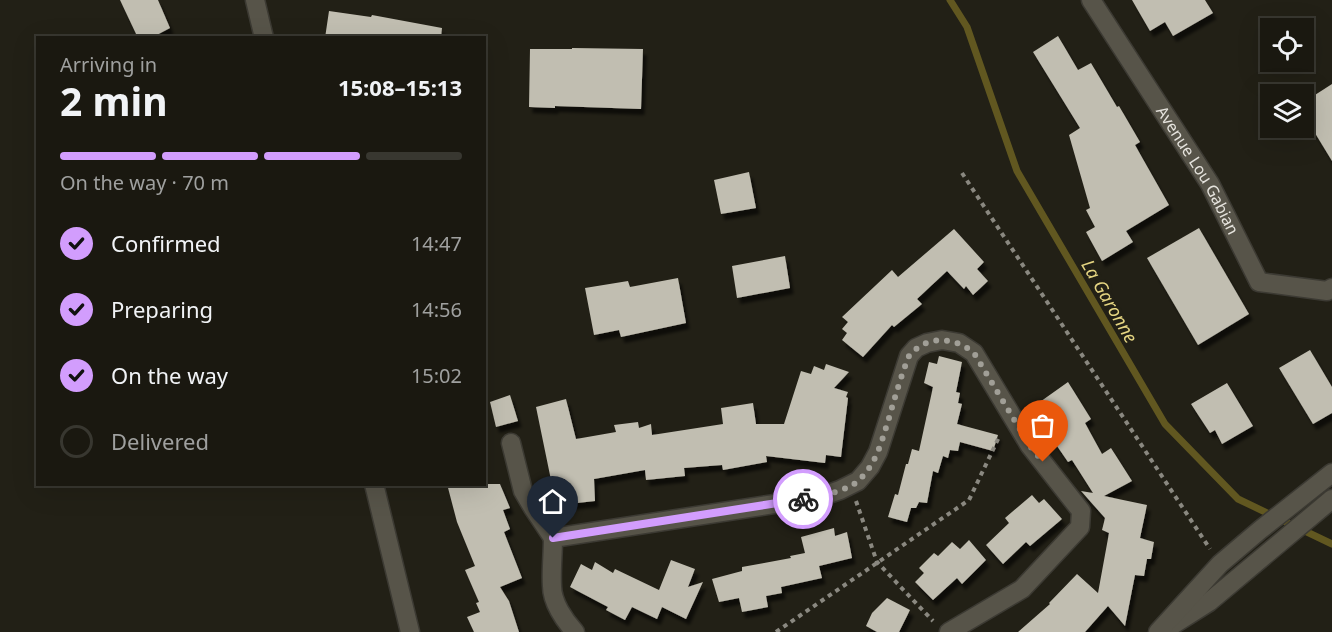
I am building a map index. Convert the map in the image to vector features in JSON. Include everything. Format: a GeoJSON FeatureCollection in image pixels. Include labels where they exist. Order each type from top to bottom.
{"type":"FeatureCollection","features":[{"type":"Feature","properties":{"kind":"street"},"geometry":{"type":"LineString","coordinates":[[255,0],[264,36]]}},
{"type":"Feature","properties":{"kind":"street","name":"Avenue Lou Gabian"},"geometry":{"type":"LineString","coordinates":[[1091,0],[1210,184],[1259,282],[1328,291],[1332,288]]}},
{"type":"Feature","properties":{"kind":"street"},"geometry":{"type":"LineString","coordinates":[[553,538],[820,497],[850,485],[858,481],[878,452],[909,356],[916,348],[927,343],[942,340],[959,343],[974,353],[1030,446],[1081,511],[1080,526],[1022,589],[943,628]]}},
{"type":"Feature","properties":{"kind":"street"},"geometry":{"type":"LineString","coordinates":[[511,443],[523,491],[553,538],[551,588],[556,603],[575,632]]}},
{"type":"Feature","properties":{"kind":"street"},"geometry":{"type":"LineString","coordinates":[[1160,632],[1220,564],[1332,473]]}},
{"type":"Feature","properties":{"kind":"street"},"geometry":{"type":"LineString","coordinates":[[374,486],[410,632]]}},
{"type":"Feature","properties":{"kind":"street"},"geometry":{"type":"LineString","coordinates":[[1160,632],[1209,602],[1332,499]]}},
{"type":"Feature","properties":{"kind":"path"},"geometry":{"type":"LineString","coordinates":[[962,173],[1220,564]]}},
{"type":"Feature","properties":{"kind":"path"},"geometry":{"type":"LineString","coordinates":[[776,632],[969,500],[1010,412]]}},
{"type":"Feature","properties":{"kind":"path"},"geometry":{"type":"LineString","coordinates":[[850,485],[877,562],[943,628]]}},
{"type":"Feature","properties":{"kind":"building"},"geometry":{"type":"Polygon","coordinates":[[[120,0],[158,0],[170,28],[155,36],[137,36],[120,0]]]}},
{"type":"Feature","properties":{"kind":"building"},"geometry":{"type":"Polygon","coordinates":[[[1132,0],[1205,0],[1213,13],[1173,36],[1165,22],[1150,31],[1132,0]]]}},
{"type":"Feature","properties":{"kind":"building"},"geometry":{"type":"Polygon","coordinates":[[[329,11],[371,17],[372,15],[442,28],[441,36],[325,36],[329,11]]]}},
{"type":"Feature","properties":{"kind":"building"},"geometry":{"type":"Polygon","coordinates":[[[1058,36],[1078,70],[1091,63],[1140,142],[1135,145],[1169,205],[1126,231],[1133,242],[1102,261],[1086,232],[1095,227],[1086,210],[1090,208],[1069,135],[1080,128],[1033,52],[1058,36]]]}},
{"type":"Feature","properties":{"kind":"building"},"geometry":{"type":"Polygon","coordinates":[[[530,49],[643,49],[641,109],[529,107],[530,49]]]}},
{"type":"Feature","properties":{"kind":"building"},"geometry":{"type":"Polygon","coordinates":[[[1332,84],[1332,161],[1314,131],[1314,96],[1332,84]]]}},
{"type":"Feature","properties":{"kind":"building"},"geometry":{"type":"Polygon","coordinates":[[[749,172],[756,208],[721,214],[714,180],[749,172]]]}},
{"type":"Feature","properties":{"kind":"building"},"geometry":{"type":"Polygon","coordinates":[[[1199,228],[1249,314],[1198,345],[1147,258],[1199,228]]]}},
{"type":"Feature","properties":{"kind":"building"},"geometry":{"type":"Polygon","coordinates":[[[954,229],[984,262],[977,269],[988,281],[973,295],[966,286],[964,289],[947,271],[917,299],[922,304],[894,327],[892,325],[863,357],[842,340],[847,333],[842,329],[848,322],[842,317],[892,270],[898,277],[954,229]]]}},
{"type":"Feature","properties":{"kind":"building"},"geometry":{"type":"Polygon","coordinates":[[[785,256],[790,288],[737,298],[732,266],[785,256]]]}},
{"type":"Feature","properties":{"kind":"building"},"geometry":{"type":"Polygon","coordinates":[[[678,278],[686,323],[621,337],[619,330],[594,335],[585,288],[628,281],[630,287],[678,278]]]}},
{"type":"Feature","properties":{"kind":"building"},"geometry":{"type":"Polygon","coordinates":[[[1310,350],[1332,387],[1332,413],[1313,424],[1279,368],[1310,350]]]}},
{"type":"Feature","properties":{"kind":"building"},"geometry":{"type":"Polygon","coordinates":[[[939,356],[962,362],[956,392],[960,393],[958,403],[962,404],[957,424],[998,435],[993,451],[960,442],[958,451],[950,450],[948,458],[943,456],[938,473],[933,471],[927,503],[919,502],[916,508],[911,508],[907,522],[888,517],[895,494],[898,495],[912,449],[919,451],[933,387],[924,383],[929,362],[937,364],[939,356]]]}},
{"type":"Feature","properties":{"kind":"building"},"geometry":{"type":"Polygon","coordinates":[[[826,364],[849,372],[834,388],[848,392],[841,457],[826,455],[825,463],[766,456],[767,462],[723,470],[722,465],[684,468],[685,476],[646,480],[645,470],[594,479],[595,501],[568,504],[565,479],[551,480],[536,407],[566,399],[576,439],[616,432],[614,425],[638,422],[639,428],[651,424],[652,435],[723,424],[721,408],[753,403],[756,424],[784,424],[801,371],[811,374],[814,366],[824,370],[826,364]]]}},
{"type":"Feature","properties":{"kind":"building"},"geometry":{"type":"Polygon","coordinates":[[[1068,382],[1091,419],[1085,423],[1102,454],[1111,448],[1132,481],[1104,496],[1147,505],[1140,538],[1154,542],[1151,559],[1147,559],[1144,576],[1135,575],[1125,626],[1108,606],[1085,632],[1018,632],[1050,604],[1077,574],[1098,593],[1109,533],[1102,530],[1105,518],[1081,491],[1093,493],[1072,460],[1068,462],[1046,430],[1051,426],[1037,404],[1068,382]]]}},
{"type":"Feature","properties":{"kind":"building"},"geometry":{"type":"Polygon","coordinates":[[[1227,383],[1253,426],[1222,444],[1215,430],[1210,433],[1191,404],[1227,383]]]}},
{"type":"Feature","properties":{"kind":"building"},"geometry":{"type":"Polygon","coordinates":[[[510,395],[518,421],[496,427],[490,402],[510,395]]]}},
{"type":"Feature","properties":{"kind":"building"},"geometry":{"type":"Polygon","coordinates":[[[500,484],[510,508],[503,510],[510,529],[504,532],[522,578],[500,587],[509,601],[519,632],[474,632],[467,617],[480,612],[476,603],[479,602],[465,570],[475,566],[457,522],[448,486],[500,484]]]}},
{"type":"Feature","properties":{"kind":"building"},"geometry":{"type":"Polygon","coordinates":[[[1032,495],[1039,503],[1044,499],[1062,519],[1030,546],[1026,542],[1003,564],[986,545],[1009,523],[1005,518],[1032,495]]]}},
{"type":"Feature","properties":{"kind":"building"},"geometry":{"type":"Polygon","coordinates":[[[834,528],[835,536],[847,532],[852,558],[819,566],[822,578],[781,587],[782,593],[766,596],[768,607],[742,612],[739,598],[719,602],[712,579],[742,571],[742,567],[791,558],[790,556],[805,553],[801,537],[834,528]]]}},
{"type":"Feature","properties":{"kind":"building"},"geometry":{"type":"Polygon","coordinates":[[[969,540],[986,560],[962,584],[957,578],[933,600],[915,582],[924,573],[919,568],[934,553],[938,556],[952,542],[960,549],[969,540]]]}},
{"type":"Feature","properties":{"kind":"building"},"geometry":{"type":"Polygon","coordinates":[[[671,560],[695,569],[688,587],[703,582],[686,619],[662,607],[657,619],[632,607],[625,620],[606,610],[608,607],[570,587],[581,564],[592,570],[595,562],[613,573],[615,569],[659,590],[671,560]]]}},
{"type":"Feature","properties":{"kind":"building"},"geometry":{"type":"Polygon","coordinates":[[[887,598],[910,610],[899,632],[877,632],[866,626],[872,613],[887,598]]]}},
{"type":"Feature","properties":{"kind":"waterway","name":"La Garonne"},"geometry":{"type":"LineString","coordinates":[[950,0],[967,27],[1017,171],[1165,424],[1238,499],[1332,544]]}},
{"type":"Feature","properties":{"kind":"way so far"},"geometry":{"type":"LineString","coordinates":[[803,499],[820,497],[858,481],[878,452],[909,356],[916,348],[942,340],[959,343],[974,353],[1030,446],[1043,462]]}},
{"type":"Feature","properties":{"kind":"route"},"geometry":{"type":"LineString","coordinates":[[553,538],[803,499]]}}]}
